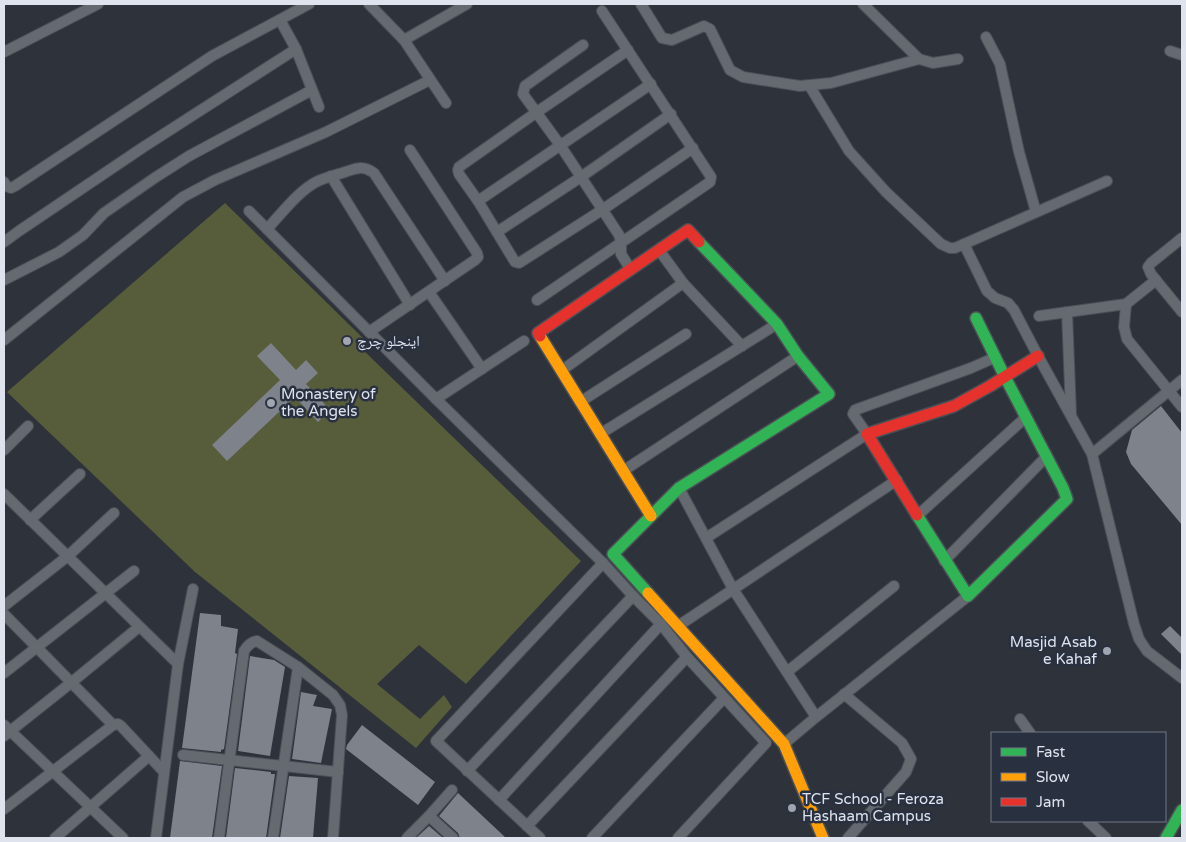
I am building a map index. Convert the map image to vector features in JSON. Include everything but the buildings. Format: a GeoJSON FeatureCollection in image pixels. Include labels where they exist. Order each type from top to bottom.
{"type":"FeatureCollection","features":[{"type":"Feature","properties":{"kind":"main road"},"geometry":{"type":"LineString","coordinates":[[651,516],[538,334],[688,230],[777,324],[798,356],[829,394],[678,488],[651,516],[613,554],[784,744],[823,838]]}},
{"type":"Feature","properties":{"kind":"main road"},"geometry":{"type":"LineString","coordinates":[[976,318],[1005,377],[1063,488],[1067,500],[968,596],[944,561],[897,480],[867,434],[954,406],[971,398],[1005,377],[1038,356]]}},
{"type":"Feature","properties":{"kind":"main road"},"geometry":{"type":"LineString","coordinates":[[1166,838],[1182,810]]}},
{"type":"Feature","properties":{"kind":"street"},"geometry":{"type":"LineString","coordinates":[[4,52],[98,4]]}},
{"type":"Feature","properties":{"kind":"street"},"geometry":{"type":"LineString","coordinates":[[4,182],[6,186],[11,188],[15,186],[212,56],[309,4]]}},
{"type":"Feature","properties":{"kind":"street"},"geometry":{"type":"LineString","coordinates":[[369,4],[404,40],[446,103]]}},
{"type":"Feature","properties":{"kind":"street"},"geometry":{"type":"LineString","coordinates":[[404,40],[467,4]]}},
{"type":"Feature","properties":{"kind":"street"},"geometry":{"type":"LineString","coordinates":[[641,4],[662,38],[666,40],[672,40],[704,26],[710,28],[730,70],[744,76],[800,86],[831,83],[919,59]]}},
{"type":"Feature","properties":{"kind":"street"},"geometry":{"type":"LineString","coordinates":[[863,4],[919,59],[933,63],[958,59]]}},
{"type":"Feature","properties":{"kind":"street"},"geometry":{"type":"LineString","coordinates":[[537,300],[710,182],[711,177],[693,148],[602,11]]}},
{"type":"Feature","properties":{"kind":"street"},"geometry":{"type":"LineString","coordinates":[[280,20],[296,49],[319,108]]}},
{"type":"Feature","properties":{"kind":"street"},"geometry":{"type":"LineString","coordinates":[[986,37],[1000,64],[1019,152],[1036,212]]}},
{"type":"Feature","properties":{"kind":"street"},"geometry":{"type":"LineString","coordinates":[[583,45],[525,86],[523,94],[560,145],[619,235],[621,254],[631,270]]}},
{"type":"Feature","properties":{"kind":"street"},"geometry":{"type":"LineString","coordinates":[[4,242],[142,148],[296,49]]}},
{"type":"Feature","properties":{"kind":"street"},"geometry":{"type":"LineString","coordinates":[[628,50],[459,167],[459,174],[478,201],[515,262],[519,263],[602,210],[693,148]]}},
{"type":"Feature","properties":{"kind":"street"},"geometry":{"type":"LineString","coordinates":[[1170,51],[1182,56]]}},
{"type":"Feature","properties":{"kind":"street"},"geometry":{"type":"LineString","coordinates":[[4,340],[183,197],[215,180],[326,132],[430,80]]}},
{"type":"Feature","properties":{"kind":"street"},"geometry":{"type":"LineString","coordinates":[[478,201],[651,84]]}},
{"type":"Feature","properties":{"kind":"street"},"geometry":{"type":"LineString","coordinates":[[808,85],[849,151],[886,192],[946,247],[955,248],[1107,181]]}},
{"type":"Feature","properties":{"kind":"street"},"geometry":{"type":"LineString","coordinates":[[4,280],[59,252],[83,235],[104,213],[189,156],[312,90]]}},
{"type":"Feature","properties":{"kind":"street"},"geometry":{"type":"LineString","coordinates":[[497,232],[581,177],[671,114]]}},
{"type":"Feature","properties":{"kind":"street"},"geometry":{"type":"LineString","coordinates":[[369,332],[445,281],[478,256],[410,150]]}},
{"type":"Feature","properties":{"kind":"street"},"geometry":{"type":"LineString","coordinates":[[267,229],[312,184],[360,167],[368,169],[374,173],[445,281]]}},
{"type":"Feature","properties":{"kind":"street"},"geometry":{"type":"LineString","coordinates":[[331,176],[410,305]]}},
{"type":"Feature","properties":{"kind":"street"},"geometry":{"type":"LineString","coordinates":[[249,211],[603,563],[661,624],[687,657],[766,743],[678,838]]}},
{"type":"Feature","properties":{"kind":"street"},"geometry":{"type":"LineString","coordinates":[[1182,238],[1148,267],[1156,280],[1182,310]]}},
{"type":"Feature","properties":{"kind":"street"},"geometry":{"type":"LineString","coordinates":[[964,244],[987,291],[995,298],[1011,305],[1092,454],[1139,639],[1148,651],[1182,678]]}},
{"type":"Feature","properties":{"kind":"street"},"geometry":{"type":"LineString","coordinates":[[658,250],[683,283],[742,346]]}},
{"type":"Feature","properties":{"kind":"street"},"geometry":{"type":"LineString","coordinates":[[1039,316],[1126,304],[1156,280]]}},
{"type":"Feature","properties":{"kind":"street"},"geometry":{"type":"LineString","coordinates":[[561,371],[683,283]]}},
{"type":"Feature","properties":{"kind":"street"},"geometry":{"type":"LineString","coordinates":[[429,292],[482,368]]}},
{"type":"Feature","properties":{"kind":"street"},"geometry":{"type":"LineString","coordinates":[[1126,304],[1124,327],[1127,339],[1182,407]]}},
{"type":"Feature","properties":{"kind":"street"},"geometry":{"type":"LineString","coordinates":[[1067,312],[1072,417]]}},
{"type":"Feature","properties":{"kind":"street"},"geometry":{"type":"LineString","coordinates":[[600,434],[777,324]]}},
{"type":"Feature","properties":{"kind":"street"},"geometry":{"type":"LineString","coordinates":[[580,402],[686,334]]}},
{"type":"Feature","properties":{"kind":"street"},"geometry":{"type":"LineString","coordinates":[[436,399],[524,341]]}},
{"type":"Feature","properties":{"kind":"street"},"geometry":{"type":"LineString","coordinates":[[623,471],[798,356]]}},
{"type":"Feature","properties":{"kind":"street"},"geometry":{"type":"LineString","coordinates":[[706,538],[867,434],[853,414],[855,410],[971,368],[996,357]]}},
{"type":"Feature","properties":{"kind":"street"},"geometry":{"type":"LineString","coordinates":[[1092,454],[1182,380]]}},
{"type":"Feature","properties":{"kind":"street"},"geometry":{"type":"LineString","coordinates":[[917,516],[1026,416]]}},
{"type":"Feature","properties":{"kind":"street"},"geometry":{"type":"LineString","coordinates":[[4,450],[28,426]]}},
{"type":"Feature","properties":{"kind":"street"},"geometry":{"type":"LineString","coordinates":[[944,561],[1046,456]]}},
{"type":"Feature","properties":{"kind":"street"},"geometry":{"type":"LineString","coordinates":[[30,520],[80,474]]}},
{"type":"Feature","properties":{"kind":"street"},"geometry":{"type":"LineString","coordinates":[[678,626],[897,480]]}},
{"type":"Feature","properties":{"kind":"street"},"geometry":{"type":"LineString","coordinates":[[678,488],[734,589],[816,717]]}},
{"type":"Feature","properties":{"kind":"street"},"geometry":{"type":"LineString","coordinates":[[4,494],[178,664]]}},
{"type":"Feature","properties":{"kind":"street"},"geometry":{"type":"LineString","coordinates":[[4,606],[68,556],[114,513]]}},
{"type":"Feature","properties":{"kind":"street"},"geometry":{"type":"LineString","coordinates":[[540,838],[436,741],[603,563]]}},
{"type":"Feature","properties":{"kind":"street"},"geometry":{"type":"LineString","coordinates":[[4,673],[134,571]]}},
{"type":"Feature","properties":{"kind":"street"},"geometry":{"type":"LineString","coordinates":[[787,672],[894,586]]}},
{"type":"Feature","properties":{"kind":"street"},"geometry":{"type":"LineString","coordinates":[[156,838],[178,664],[193,589]]}},
{"type":"Feature","properties":{"kind":"street"},"geometry":{"type":"LineString","coordinates":[[467,771],[633,596]]}},
{"type":"Feature","properties":{"kind":"street"},"geometry":{"type":"LineString","coordinates":[[784,744],[968,596]]}},
{"type":"Feature","properties":{"kind":"street"},"geometry":{"type":"LineString","coordinates":[[4,614],[113,725]]}},
{"type":"Feature","properties":{"kind":"street"},"geometry":{"type":"LineString","coordinates":[[499,800],[661,624]]}},
{"type":"Feature","properties":{"kind":"street"},"geometry":{"type":"LineString","coordinates":[[123,838],[52,771],[6,731],[72,682],[139,627]]}},
{"type":"Feature","properties":{"kind":"street"},"geometry":{"type":"LineString","coordinates":[[219,838],[244,651],[252,642],[257,642],[298,667],[333,695],[340,705],[342,715],[333,838]]}},
{"type":"Feature","properties":{"kind":"street"},"geometry":{"type":"LineString","coordinates":[[527,826],[687,657]]}},
{"type":"Feature","properties":{"kind":"street"},"geometry":{"type":"LineString","coordinates":[[273,838],[298,667]]}},
{"type":"Feature","properties":{"kind":"street"},"geometry":{"type":"LineString","coordinates":[[844,694],[902,744],[911,759],[906,772],[848,838]]}},
{"type":"Feature","properties":{"kind":"street"},"geometry":{"type":"LineString","coordinates":[[592,838],[724,698]]}},
{"type":"Feature","properties":{"kind":"street"},"geometry":{"type":"LineString","coordinates":[[1020,719],[1029,732]]}},
{"type":"Feature","properties":{"kind":"street"},"geometry":{"type":"LineString","coordinates":[[4,809],[113,725],[118,724],[121,726],[164,772]]}},
{"type":"Feature","properties":{"kind":"street"},"geometry":{"type":"LineString","coordinates":[[183,755],[338,772]]}},
{"type":"Feature","properties":{"kind":"street"},"geometry":{"type":"LineString","coordinates":[[56,838],[149,756]]}},
{"type":"Feature","properties":{"kind":"street"},"geometry":{"type":"LineString","coordinates":[[408,838],[452,790]]}},
{"type":"Feature","properties":{"kind":"street"},"geometry":{"type":"LineString","coordinates":[[429,816],[453,838]]}},
{"type":"Feature","properties":{"kind":"street"},"geometry":{"type":"LineString","coordinates":[[1089,822],[1106,838]]}},
{"type":"Feature","properties":{"kind":"green space"},"geometry":{"type":"Polygon","coordinates":[[[225,203],[365,340],[360,347],[581,561],[466,684],[419,645],[377,684],[420,719],[444,695],[452,707],[416,748],[195,572],[7,392],[225,203]]]}},
{"type":"Feature","properties":{"kind":"traffic: fast"},"geometry":{"type":"LineString","coordinates":[[648,593],[613,554],[679,488],[829,394],[798,356],[777,324],[699,242]]}},
{"type":"Feature","properties":{"kind":"traffic: fast"},"geometry":{"type":"LineString","coordinates":[[917,515],[968,596],[1067,499],[976,318]]}},
{"type":"Feature","properties":{"kind":"traffic: fast"},"geometry":{"type":"LineString","coordinates":[[1166,838],[1182,810]]}},
{"type":"Feature","properties":{"kind":"traffic: slow"},"geometry":{"type":"LineString","coordinates":[[540,336],[651,516]]}},
{"type":"Feature","properties":{"kind":"traffic: slow"},"geometry":{"type":"LineString","coordinates":[[648,593],[784,744],[823,838]]}},
{"type":"Feature","properties":{"kind":"traffic: jam"},"geometry":{"type":"LineString","coordinates":[[540,336],[538,333],[688,230],[699,242]]}},
{"type":"Feature","properties":{"kind":"traffic: jam"},"geometry":{"type":"LineString","coordinates":[[917,515],[867,434],[954,406],[1038,356]]}},
{"type":"Feature","properties":{"kind":"place","name":"اینجلو چرچ"},"geometry":{"type":"Point","coordinates":[347,341]}},
{"type":"Feature","properties":{"kind":"place","name":"Monastery of the Angels"},"geometry":{"type":"Point","coordinates":[271,403]}},
{"type":"Feature","properties":{"kind":"place","name":"Masjid Asab e Kahaf"},"geometry":{"type":"Point","coordinates":[1107,651]}},
{"type":"Feature","properties":{"kind":"place","name":"TCF School - Feroza Hashaam Campus"},"geometry":{"type":"Point","coordinates":[792,808]}}]}
